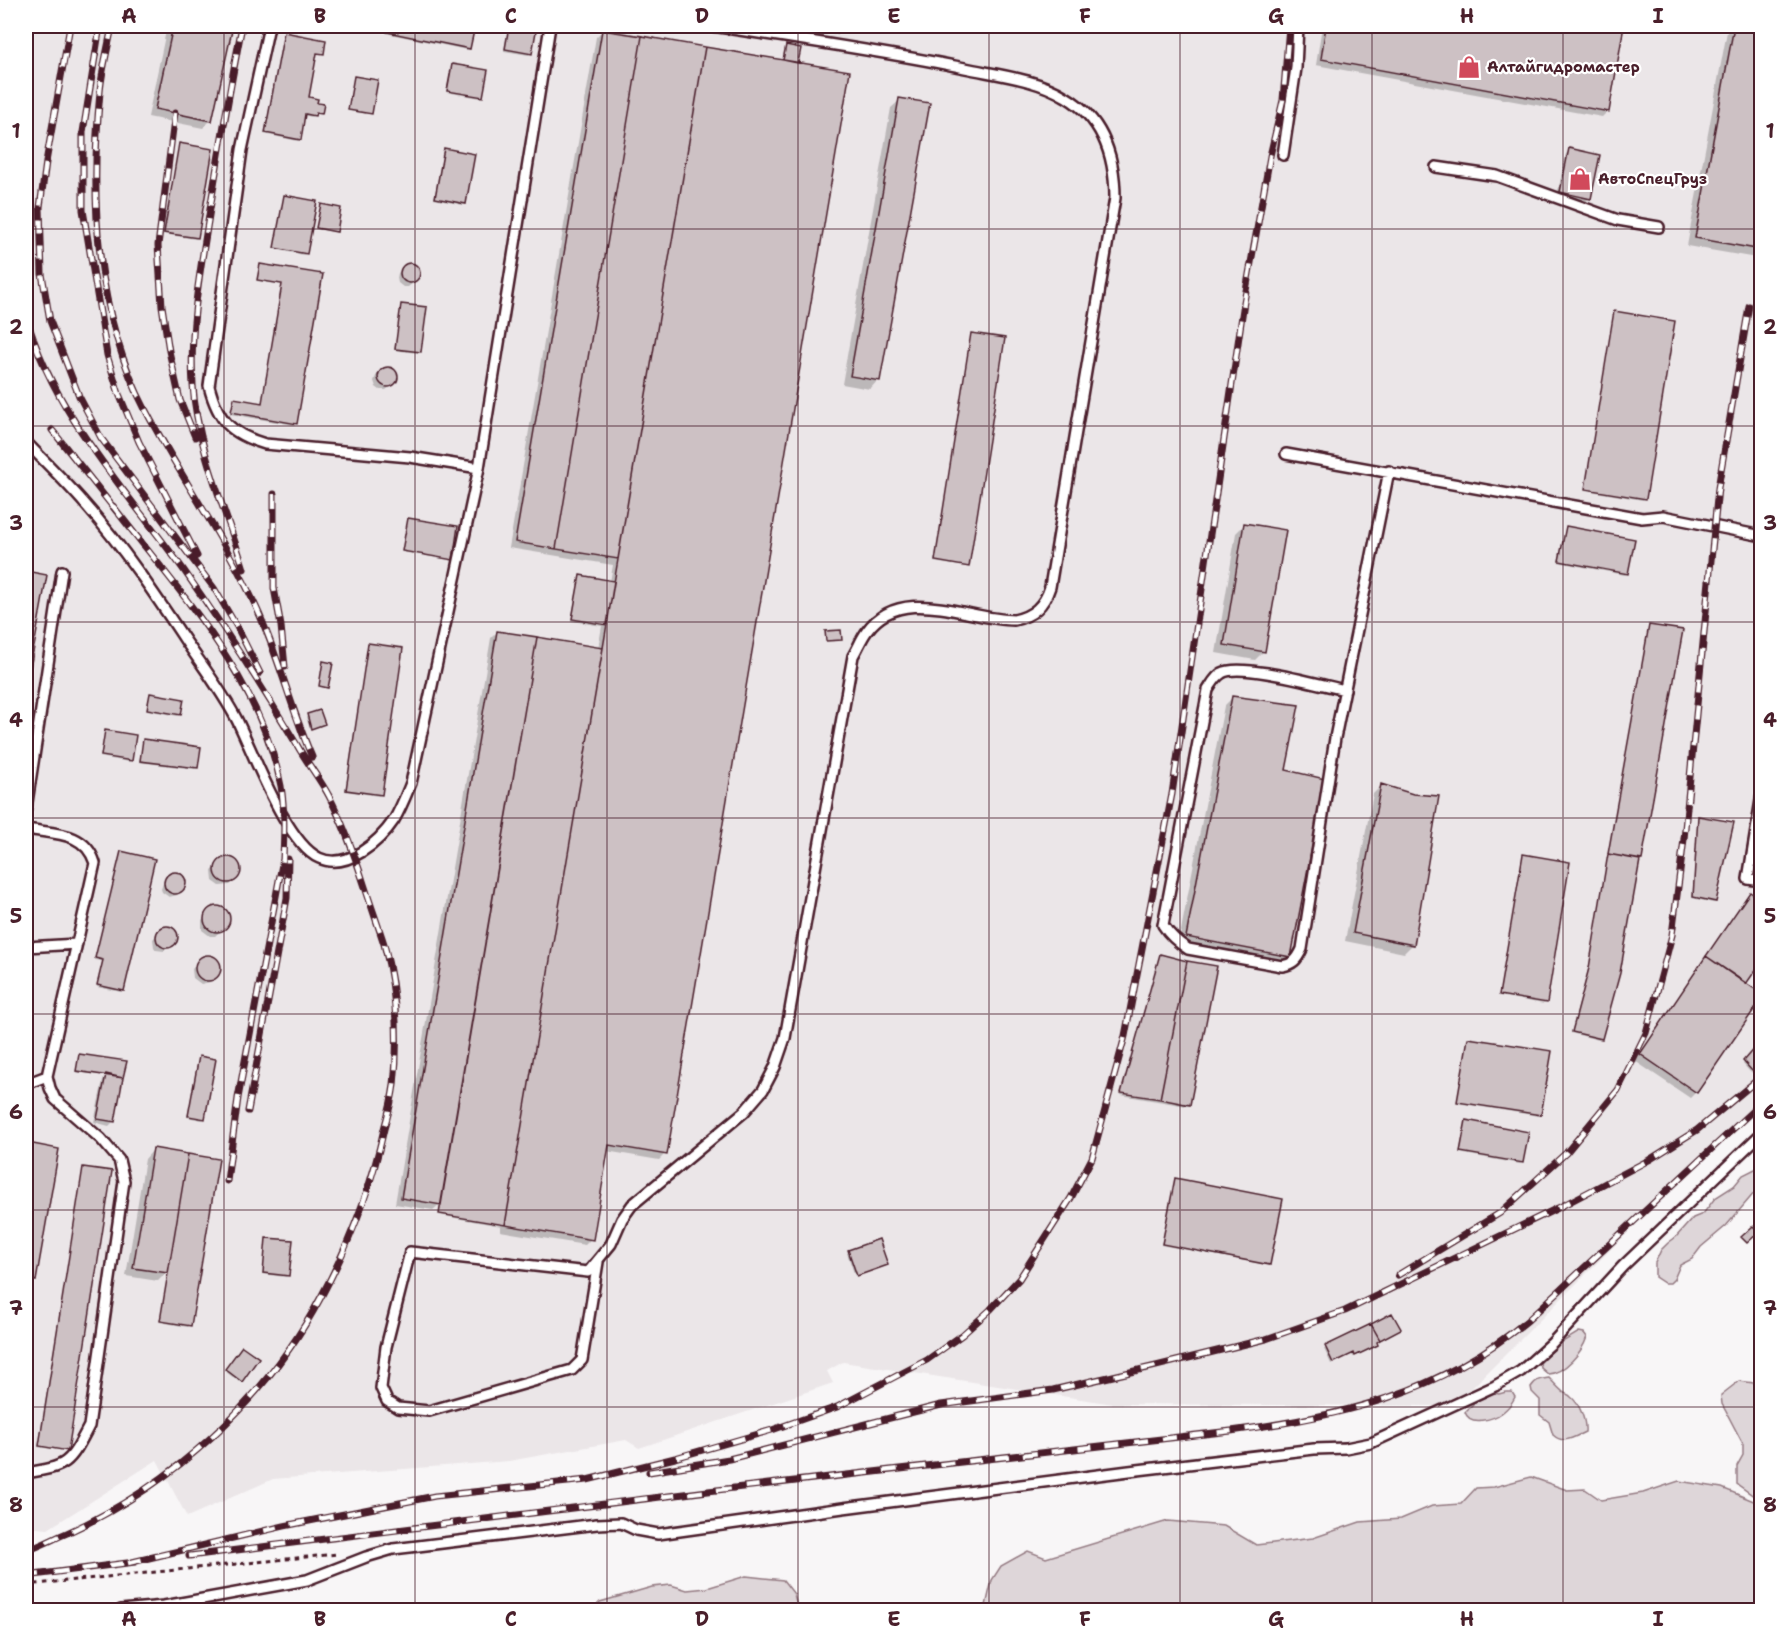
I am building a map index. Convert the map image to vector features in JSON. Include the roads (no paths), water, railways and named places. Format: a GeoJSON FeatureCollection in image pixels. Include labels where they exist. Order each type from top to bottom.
{"type":"FeatureCollection","features":[{"type":"Feature","properties":{"kind":"lane"},"geometry":{"type":"LineString","coordinates":[[269,26],[242,150],[209,386],[214,405],[221,418],[231,429],[245,438],[265,444],[410,458],[479,468]]}},
{"type":"Feature","properties":{"kind":"lane"},"geometry":{"type":"LineString","coordinates":[[26,442],[86,504],[164,608],[230,706],[284,820],[304,848],[319,858],[332,862],[355,856],[377,839],[394,820],[411,783],[479,468],[550,26]]}},
{"type":"Feature","properties":{"kind":"lane"},"geometry":{"type":"LineString","coordinates":[[598,1262],[582,1360],[572,1370],[429,1411],[398,1408],[387,1401],[381,1388],[386,1347],[410,1252],[588,1272],[611,1244],[622,1219],[633,1205],[744,1112],[763,1090],[775,1067],[785,1038],[853,656],[866,632],[891,613],[906,607],[925,606],[1014,620],[1035,611],[1046,597],[1050,587],[1115,198],[1112,157],[1095,123],[1080,107],[1065,96],[1041,85],[895,54],[712,26]]}},
{"type":"Feature","properties":{"kind":"lane"},"geometry":{"type":"LineString","coordinates":[[1283,155],[1296,68],[1298,26]]}},
{"type":"Feature","properties":{"kind":"lane"},"geometry":{"type":"LineString","coordinates":[[1436,167],[1497,176],[1618,220],[1659,227]]}},
{"type":"Feature","properties":{"kind":"lane"},"geometry":{"type":"LineString","coordinates":[[1286,454],[1642,518],[1663,516],[1761,536]]}},
{"type":"Feature","properties":{"kind":"lane"},"geometry":{"type":"LineString","coordinates":[[1345,690],[1242,669],[1224,672],[1214,679],[1208,690],[1163,925],[1178,943],[1188,949],[1282,966],[1291,964],[1298,958],[1302,949],[1335,738],[1345,690],[1389,471]]}},
{"type":"Feature","properties":{"kind":"lane"},"geometry":{"type":"LineString","coordinates":[[26,809],[62,571]]}},
{"type":"Feature","properties":{"kind":"lane"},"geometry":{"type":"LineString","coordinates":[[1761,794],[1748,879],[1761,881]]}},
{"type":"Feature","properties":{"kind":"lane"},"geometry":{"type":"LineString","coordinates":[[26,829],[77,838],[85,843],[92,852],[95,863],[94,876],[47,1076],[55,1099],[101,1139],[118,1160],[124,1181],[89,1426],[73,1458],[54,1469],[26,1473]]}},
{"type":"Feature","properties":{"kind":"lane"},"geometry":{"type":"LineString","coordinates":[[26,948],[77,944]]}},
{"type":"Feature","properties":{"kind":"lane"},"geometry":{"type":"LineString","coordinates":[[26,1084],[47,1076]]}},
{"type":"Feature","properties":{"kind":"lane"},"geometry":{"type":"LineString","coordinates":[[121,1611],[164,1606],[307,1580],[393,1549],[597,1524],[621,1523],[636,1530],[658,1534],[1106,1474],[1314,1449],[1346,1448],[1371,1443],[1495,1386],[1521,1371],[1552,1343],[1623,1266],[1761,1133]]}},
{"type":"Feature","properties":{"kind":"railway"},"geometry":{"type":"LineString","coordinates":[[26,32],[27,26]]}},
{"type":"Feature","properties":{"kind":"railway"},"geometry":{"type":"LineString","coordinates":[[70,26],[40,207],[42,274],[50,321],[79,396],[101,438],[214,588],[260,673]]}},
{"type":"Feature","properties":{"kind":"railway"},"geometry":{"type":"LineString","coordinates":[[100,26],[83,132],[83,210],[107,355],[119,394],[139,442],[197,556]]}},
{"type":"Feature","properties":{"kind":"railway"},"geometry":{"type":"LineString","coordinates":[[112,26],[100,92],[96,173],[100,255],[106,296],[116,335],[129,374],[146,411],[245,583],[272,646],[312,757]]}},
{"type":"Feature","properties":{"kind":"railway"},"geometry":{"type":"LineString","coordinates":[[242,26],[200,275],[194,319],[192,363],[195,408],[200,431],[213,478],[244,569]]}},
{"type":"Feature","properties":{"kind":"railway"},"geometry":{"type":"LineString","coordinates":[[128,1563],[284,1526],[435,1496],[587,1480],[772,1430],[837,1407],[927,1360],[962,1335],[1019,1279],[1071,1198],[1092,1158],[1125,1036],[1172,794],[1244,302],[1270,156],[1283,100],[1289,26]]}},
{"type":"Feature","properties":{"kind":"railway"},"geometry":{"type":"LineString","coordinates":[[175,113],[158,245],[162,306],[169,351],[180,400],[195,437]]}},
{"type":"Feature","properties":{"kind":"railway"},"geometry":{"type":"LineString","coordinates":[[1398,1275],[1500,1213],[1566,1153],[1618,1090],[1646,1033],[1672,935],[1684,839],[1718,488],[1749,306]]}},
{"type":"Feature","properties":{"kind":"railway"},"geometry":{"type":"LineString","coordinates":[[26,316],[38,351],[72,418],[213,612],[329,796],[353,852],[384,944],[394,996],[396,1050],[390,1107],[373,1173],[358,1215],[321,1297],[299,1334],[273,1370],[245,1404],[179,1465],[106,1514],[26,1551]]}},
{"type":"Feature","properties":{"kind":"railway"},"geometry":{"type":"LineString","coordinates":[[52,430],[117,512]]}},
{"type":"Feature","properties":{"kind":"railway"},"geometry":{"type":"LineString","coordinates":[[274,494],[274,588],[285,667]]}},
{"type":"Feature","properties":{"kind":"railway"},"geometry":{"type":"LineString","coordinates":[[113,506],[189,603],[236,672],[255,708],[270,746],[281,786],[284,813],[283,859],[238,1098],[227,1181]]}},
{"type":"Feature","properties":{"kind":"railway"},"geometry":{"type":"LineString","coordinates":[[248,1111],[287,898],[288,859]]}},
{"type":"Feature","properties":{"kind":"railway"},"geometry":{"type":"LineString","coordinates":[[649,1472],[729,1459],[941,1405],[1053,1390],[1266,1339],[1345,1311],[1558,1208],[1649,1160],[1697,1130],[1762,1076]]}},
{"type":"Feature","properties":{"kind":"railway"},"geometry":{"type":"LineString","coordinates":[[189,1556],[708,1491],[1231,1431],[1312,1418],[1351,1409],[1424,1384],[1460,1366],[1528,1320],[1762,1102]]}},
{"type":"Feature","properties":{"kind":"railway"},"geometry":{"type":"LineString","coordinates":[[26,1576],[135,1562]]}},
{"type":"Feature","properties":{"kind":"place","name":"Алтайгидромастер"},"geometry":{"type":"Point","coordinates":[1469,67]}},
{"type":"Feature","properties":{"kind":"place","name":"АвтоСпецГруз"},"geometry":{"type":"Point","coordinates":[1580,179]}}]}
